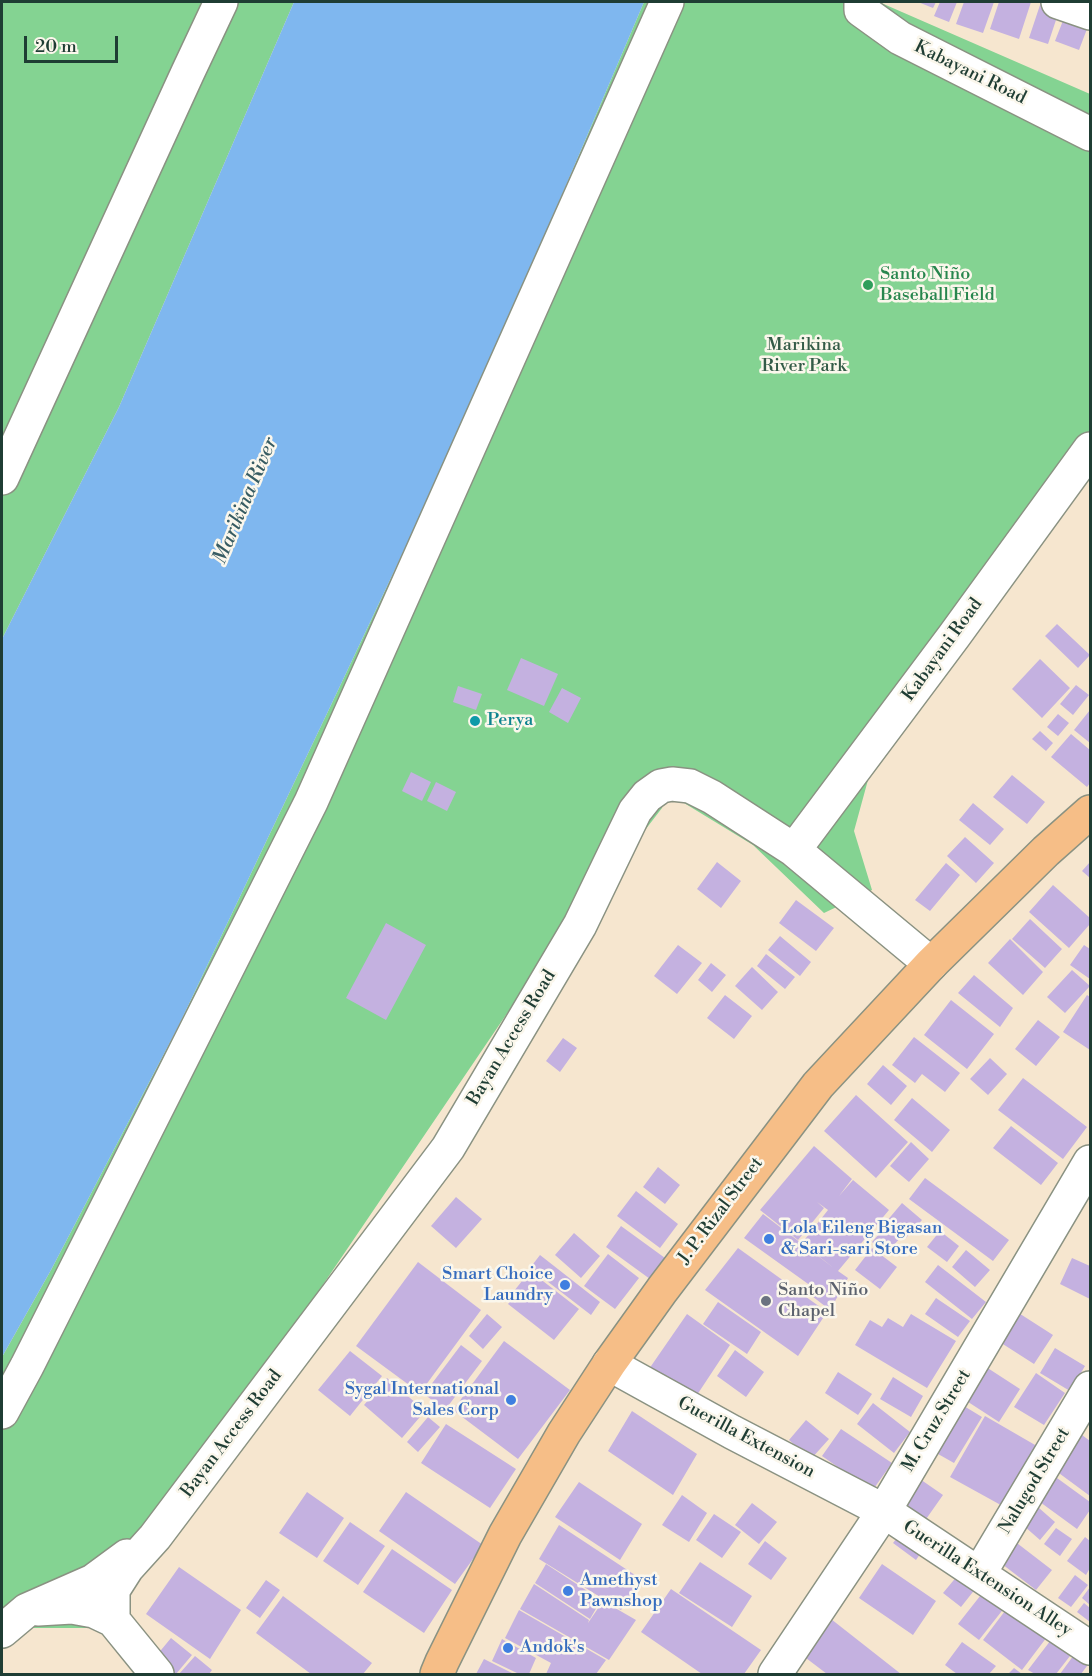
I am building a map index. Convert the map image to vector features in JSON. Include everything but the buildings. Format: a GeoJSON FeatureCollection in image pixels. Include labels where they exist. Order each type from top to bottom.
{"type":"FeatureCollection","features":[{"type":"Feature","properties":{"kind":"main road","name":"J. P. Rizal Street"},"geometry":{"type":"LineString","coordinates":[[437,1674],[505,1535],[564,1433],[609,1364],[662,1290],[818,1085],[932,964],[1046,851],[1090,812]]}},
{"type":"Feature","properties":{"kind":"street"},"geometry":{"type":"LineString","coordinates":[[2,478],[221,2]]}},
{"type":"Feature","properties":{"kind":"street"},"geometry":{"type":"LineString","coordinates":[[2,1412],[311,802],[667,2]]}},
{"type":"Feature","properties":{"kind":"street","name":"Kabayani Road"},"geometry":{"type":"LineString","coordinates":[[861,2],[861,10],[900,38],[1090,134]]}},
{"type":"Feature","properties":{"kind":"street"},"geometry":{"type":"LineString","coordinates":[[1058,2],[1090,13]]}},
{"type":"Feature","properties":{"kind":"street","name":"Kabayani Road"},"geometry":{"type":"LineString","coordinates":[[794,850],[947,646],[1090,449]]}},
{"type":"Feature","properties":{"kind":"street","name":"Bayan Access Road"},"geometry":{"type":"LineString","coordinates":[[113,1620],[113,1590],[128,1568],[148,1545],[448,1148],[580,925],[635,811],[648,796],[661,786],[672,784],[690,786],[712,797],[794,850],[932,964]]}},
{"type":"Feature","properties":{"kind":"street","name":"M. Cruz Street"},"geometry":{"type":"LineString","coordinates":[[775,1674],[884,1511],[1090,1162]]}},
{"type":"Feature","properties":{"kind":"street","name":"Guerilla Extension"},"geometry":{"type":"LineString","coordinates":[[609,1364],[732,1432],[884,1511]]}},
{"type":"Feature","properties":{"kind":"street","name":"Nalugod Street"},"geometry":{"type":"LineString","coordinates":[[979,1574],[1090,1388]]}},
{"type":"Feature","properties":{"kind":"street","name":"Guerilla Extension Alley"},"geometry":{"type":"LineString","coordinates":[[884,1511],[1090,1648]]}},
{"type":"Feature","properties":{"kind":"street","name":"Bayan Access Road"},"geometry":{"type":"LineString","coordinates":[[2,1631],[14,1603],[93,1581],[124,1557],[148,1545]]}},
{"type":"Feature","properties":{"kind":"street"},"geometry":{"type":"LineString","coordinates":[[14,1603],[94,1611],[113,1620],[157,1674]]}},
{"type":"Feature","properties":{"kind":"green space"},"geometry":{"type":"Polygon","coordinates":[[[2,2],[294,2],[119,407],[2,639],[2,2]]]}},
{"type":"Feature","properties":{"kind":"green space","name":"Marikina River Park"},"geometry":{"type":"Polygon","coordinates":[[[644,2],[879,2],[1090,94],[1090,464],[891,696],[854,831],[872,890],[824,913],[753,845],[666,792],[662,808],[529,981],[90,1628],[2,1628],[2,1357],[51,1270],[178,1027],[331,705],[473,404],[644,2]]]}},
{"type":"Feature","properties":{"kind":"water","name":"Marikina River"},"geometry":{"type":"Polygon","coordinates":[[[294,2],[644,2],[473,404],[331,705],[178,1027],[51,1270],[2,1357],[2,639],[119,407],[294,2]]]}},
{"type":"Feature","properties":{"kind":"place","name":"Santo Niño Baseball Field"},"geometry":{"type":"Point","coordinates":[868,285]}},
{"type":"Feature","properties":{"kind":"place","name":"Perya"},"geometry":{"type":"Point","coordinates":[475,721]}},
{"type":"Feature","properties":{"kind":"place","name":"Lola Eileng Bigasan & Sari-sari Store"},"geometry":{"type":"Point","coordinates":[769,1239]}},
{"type":"Feature","properties":{"kind":"place","name":"Smart Choice Laundry"},"geometry":{"type":"Point","coordinates":[565,1285]}},
{"type":"Feature","properties":{"kind":"place","name":"Santo Niño Chapel"},"geometry":{"type":"Point","coordinates":[766,1301]}},
{"type":"Feature","properties":{"kind":"place","name":"Sygal International Sales Corp"},"geometry":{"type":"Point","coordinates":[511,1400]}},
{"type":"Feature","properties":{"kind":"place","name":"Amethyst Pawnshop"},"geometry":{"type":"Point","coordinates":[568,1591]}},
{"type":"Feature","properties":{"kind":"place","name":"Andok's"},"geometry":{"type":"Point","coordinates":[508,1648]}}]}
